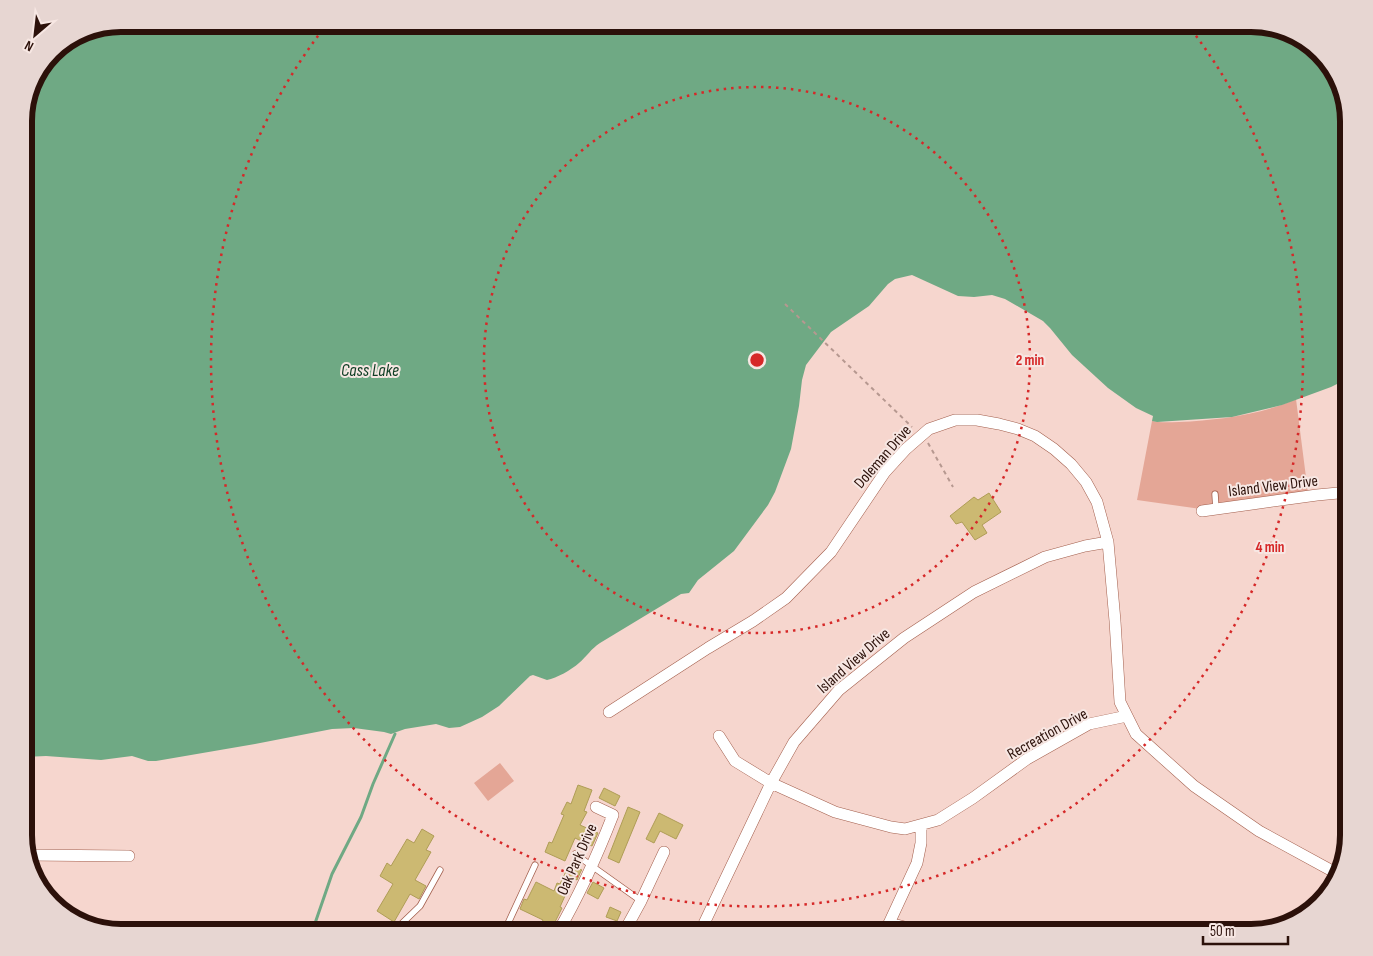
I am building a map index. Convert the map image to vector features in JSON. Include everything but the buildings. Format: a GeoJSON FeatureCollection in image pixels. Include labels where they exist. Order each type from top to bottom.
{"type":"FeatureCollection","features":[{"type":"Feature","properties":{"kind":"street","name":"Doleman Drive"},"geometry":{"type":"LineString","coordinates":[[609,712],[708,648],[753,622],[786,598],[831,552],[885,472],[921,435],[938,424],[955,420],[977,420],[1018,429],[1035,436],[1071,464],[1086,482],[1097,502],[1108,542],[1120,702],[1127,716]]}},
{"type":"Feature","properties":{"kind":"street","name":"Island View Drive"},"geometry":{"type":"LineString","coordinates":[[1202,511],[1340,493]]}},
{"type":"Feature","properties":{"kind":"street","name":"Island View Drive"},"geometry":{"type":"LineString","coordinates":[[704,924],[771,783],[794,742],[839,690],[904,638],[974,592],[1045,557],[1108,542]]}},
{"type":"Feature","properties":{"kind":"street","name":"Recreation Drive"},"geometry":{"type":"LineString","coordinates":[[719,736],[735,761],[771,783],[844,814],[905,829],[938,820],[973,798],[1027,759],[1089,724],[1127,716]]}},
{"type":"Feature","properties":{"kind":"street"},"geometry":{"type":"LineString","coordinates":[[1127,716],[1136,734],[1194,786],[1259,831],[1332,871]]}},
{"type":"Feature","properties":{"kind":"street","name":"Oak Park Drive"},"geometry":{"type":"LineString","coordinates":[[563,924],[577,899],[613,815],[596,807]]}},
{"type":"Feature","properties":{"kind":"street"},"geometry":{"type":"LineString","coordinates":[[889,924],[917,863],[921,843],[921,825]]}},
{"type":"Feature","properties":{"kind":"street"},"geometry":{"type":"LineString","coordinates":[[628,924],[664,852]]}},
{"type":"Feature","properties":{"kind":"street"},"geometry":{"type":"LineString","coordinates":[[35,855],[129,856]]}},
{"type":"Feature","properties":{"kind":"lane"},"geometry":{"type":"LineString","coordinates":[[1215,494],[1216,508]]}},
{"type":"Feature","properties":{"kind":"lane"},"geometry":{"type":"LineString","coordinates":[[575,854],[641,901]]}},
{"type":"Feature","properties":{"kind":"lane"},"geometry":{"type":"LineString","coordinates":[[508,924],[536,865]]}},
{"type":"Feature","properties":{"kind":"lane"},"geometry":{"type":"LineString","coordinates":[[401,924],[420,906],[440,870]]}},
{"type":"Feature","properties":{"kind":"path"},"geometry":{"type":"LineString","coordinates":[[785,304],[926,439],[953,487]]}},
{"type":"Feature","properties":{"kind":"shaded area"},"geometry":{"type":"Polygon","coordinates":[[[1296,399],[1308,493],[1201,509],[1137,500],[1152,421],[1179,422],[1224,418],[1253,413],[1296,399]]]}},
{"type":"Feature","properties":{"kind":"shaded area"},"geometry":{"type":"Polygon","coordinates":[[[500,763],[514,781],[488,801],[474,783],[500,763]]]}},
{"type":"Feature","properties":{"kind":"water","name":"Cass Lake"},"geometry":{"type":"Polygon","coordinates":[[[122,32],[1251,32],[1263,33],[1291,42],[1306,51],[1329,77],[1340,110],[1340,382],[1282,405],[1232,417],[1152,421],[1153,416],[1136,408],[1108,388],[1072,355],[1043,321],[1005,299],[992,295],[958,296],[912,275],[895,279],[888,284],[869,306],[831,332],[806,365],[791,449],[775,492],[768,505],[734,551],[698,580],[689,593],[681,594],[600,643],[579,663],[564,673],[547,680],[533,675],[530,676],[499,706],[482,717],[460,727],[449,728],[436,724],[405,729],[391,734],[354,728],[332,729],[156,761],[148,761],[132,756],[101,760],[33,757],[33,110],[37,93],[51,67],[77,44],[104,34],[122,32]]]}},
{"type":"Feature","properties":{"kind":"waterway"},"geometry":{"type":"LineString","coordinates":[[315,924],[332,874],[361,817],[395,734]]}}]}
